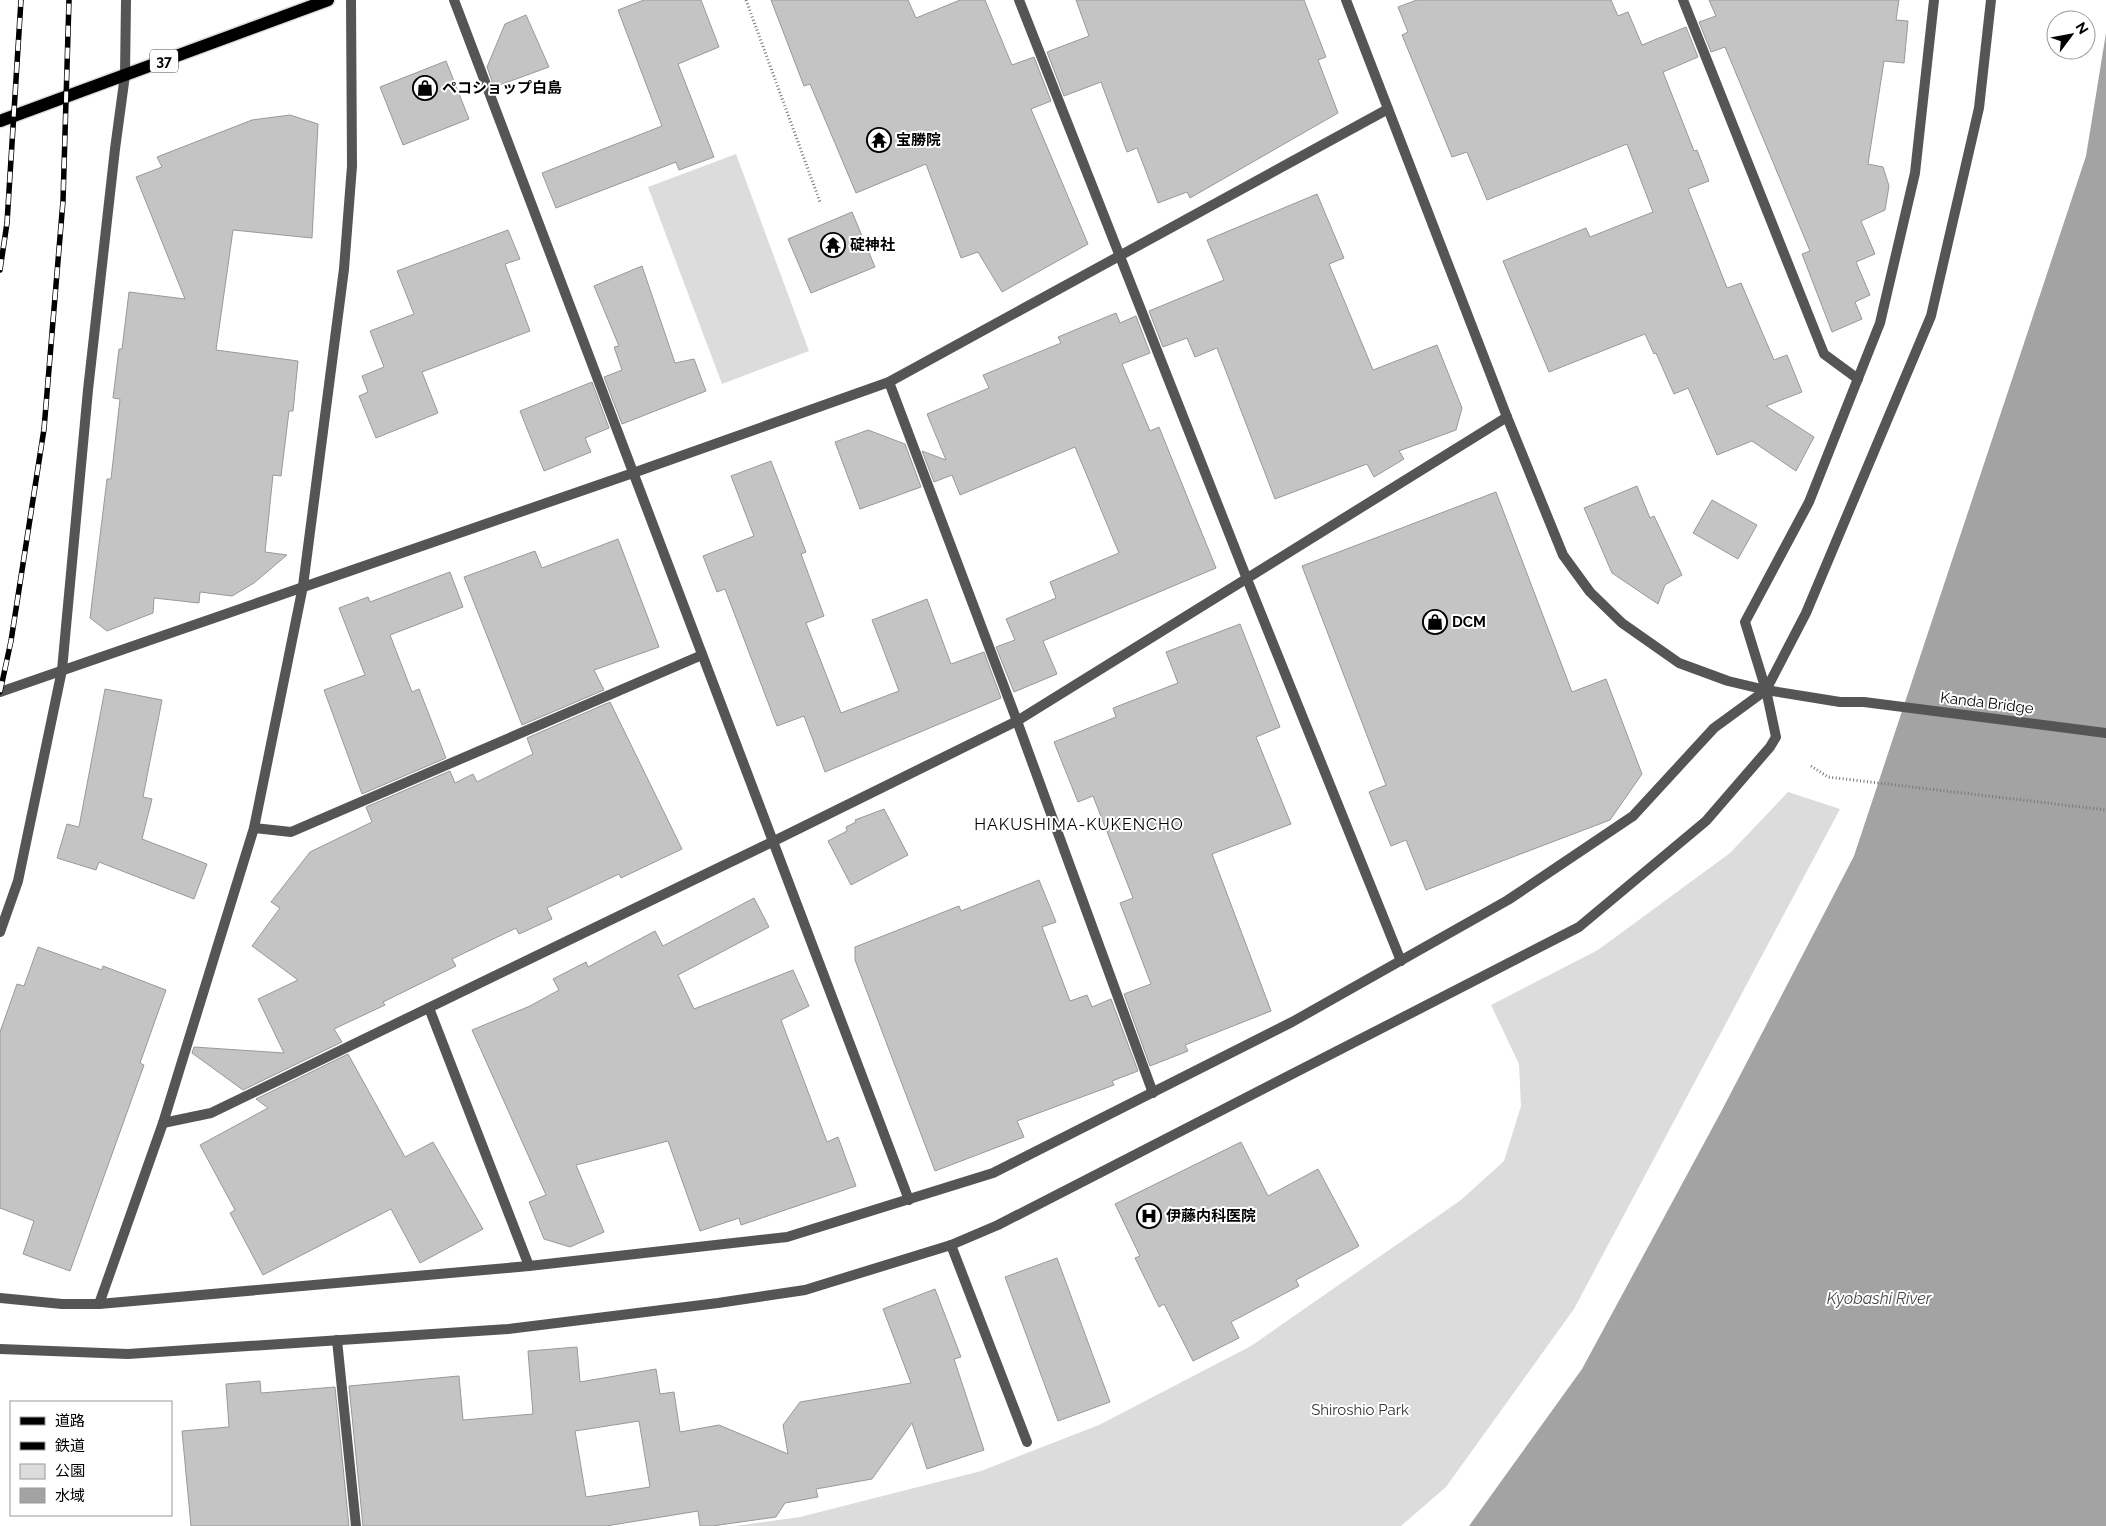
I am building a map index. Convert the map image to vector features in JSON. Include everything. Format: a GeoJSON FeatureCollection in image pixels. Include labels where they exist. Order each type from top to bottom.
{"type":"FeatureCollection","features":[{"type":"Feature","properties":{"kind":"main road","name":"37"},"geometry":{"type":"LineString","coordinates":[[0,120],[328,0]]}},
{"type":"Feature","properties":{"kind":"street"},"geometry":{"type":"LineString","coordinates":[[0,932],[18,881],[62,670],[89,380],[125,75],[126,0]]}},
{"type":"Feature","properties":{"kind":"street"},"geometry":{"type":"LineString","coordinates":[[99,1304],[164,1123],[254,828],[303,586],[344,269],[352,166],[351,0]]}},
{"type":"Feature","properties":{"kind":"street"},"geometry":{"type":"LineString","coordinates":[[454,0],[909,1200]]}},
{"type":"Feature","properties":{"kind":"street"},"geometry":{"type":"LineString","coordinates":[[1019,0],[1247,579],[1401,961]]}},
{"type":"Feature","properties":{"kind":"street","name":"Kanda Bridge"},"geometry":{"type":"LineString","coordinates":[[1346,0],[1507,417],[1563,555],[1590,592],[1622,623],[1679,663],[1728,681],[1766,690],[1840,702],[1864,702],[2106,733]]}},
{"type":"Feature","properties":{"kind":"street"},"geometry":{"type":"LineString","coordinates":[[1683,0],[1824,354],[1858,379]]}},
{"type":"Feature","properties":{"kind":"street"},"geometry":{"type":"LineString","coordinates":[[0,1348],[128,1354],[508,1329],[718,1303],[805,1290],[951,1245],[998,1225],[1579,927],[1706,821],[1776,738],[1766,690],[1745,622],[1808,502],[1880,323],[1915,173],[1934,0]]}},
{"type":"Feature","properties":{"kind":"street"},"geometry":{"type":"LineString","coordinates":[[0,1298],[62,1304],[99,1304],[529,1266],[787,1237],[993,1173],[1292,1022],[1508,900],[1633,816],[1714,728],[1766,690],[1806,613],[1931,316],[1979,108],[1991,0]]}},
{"type":"Feature","properties":{"kind":"street"},"geometry":{"type":"LineString","coordinates":[[0,692],[633,473],[889,382],[1388,109]]}},
{"type":"Feature","properties":{"kind":"street"},"geometry":{"type":"LineString","coordinates":[[889,382],[1017,721],[1153,1093]]}},
{"type":"Feature","properties":{"kind":"street"},"geometry":{"type":"LineString","coordinates":[[164,1123],[211,1113],[772,842],[1017,721],[1507,417]]}},
{"type":"Feature","properties":{"kind":"street"},"geometry":{"type":"LineString","coordinates":[[254,828],[291,832],[702,656]]}},
{"type":"Feature","properties":{"kind":"street"},"geometry":{"type":"LineString","coordinates":[[429,1008],[529,1266]]}},
{"type":"Feature","properties":{"kind":"street"},"geometry":{"type":"LineString","coordinates":[[951,1245],[1027,1442]]}},
{"type":"Feature","properties":{"kind":"street"},"geometry":{"type":"LineString","coordinates":[[338,1340],[356,1526]]}},
{"type":"Feature","properties":{"kind":"path"},"geometry":{"type":"LineString","coordinates":[[746,0],[820,202]]}},
{"type":"Feature","properties":{"kind":"path"},"geometry":{"type":"LineString","coordinates":[[1812,766],[1828,776],[2106,810]]}},
{"type":"Feature","properties":{"kind":"green space"},"geometry":{"type":"Polygon","coordinates":[[[736,154],[809,351],[722,384],[648,187],[736,154]]]}},
{"type":"Feature","properties":{"kind":"green space","name":"Shiroshio Park"},"geometry":{"type":"Polygon","coordinates":[[[1788,792],[1840,809],[1574,1309],[1446,1487],[1401,1526],[735,1526],[800,1517],[981,1471],[1099,1425],[1251,1346],[1461,1200],[1504,1161],[1521,1106],[1519,1064],[1491,1005],[1598,950],[1730,853],[1788,792]]]}},
{"type":"Feature","properties":{"kind":"water","name":"Kyobashi River"},"geometry":{"type":"Polygon","coordinates":[[[2106,33],[2106,1526],[1469,1526],[1582,1369],[1722,1110],[1854,856],[2086,156],[2106,33]]]}},
{"type":"Feature","properties":{"kind":"building"},"geometry":{"type":"Polygon","coordinates":[[[644,0],[701,0],[719,47],[678,64],[714,157],[679,170],[676,162],[556,208],[542,173],[662,126],[618,10],[644,0]]]}},
{"type":"Feature","properties":{"kind":"building"},"geometry":{"type":"Polygon","coordinates":[[[771,0],[908,0],[916,18],[960,0],[985,0],[1012,65],[1034,57],[1051,101],[1031,109],[1088,244],[1002,292],[978,252],[961,258],[926,164],[856,193],[810,84],[804,86],[771,0]]]}},
{"type":"Feature","properties":{"kind":"building"},"geometry":{"type":"Polygon","coordinates":[[[1076,0],[1304,0],[1326,57],[1318,60],[1338,113],[1190,198],[1187,192],[1158,203],[1137,148],[1127,152],[1101,82],[1064,96],[1047,52],[1089,36],[1076,0]]]}},
{"type":"Feature","properties":{"kind":"building"},"geometry":{"type":"Polygon","coordinates":[[[1417,0],[1611,0],[1618,16],[1628,12],[1642,45],[1686,27],[1698,57],[1663,72],[1694,151],[1697,150],[1709,181],[1688,189],[1727,288],[1741,283],[1774,360],[1787,355],[1802,392],[1766,406],[1814,437],[1796,471],[1752,441],[1717,455],[1688,388],[1674,394],[1656,353],[1654,354],[1645,334],[1549,372],[1503,261],[1586,228],[1590,237],[1653,212],[1627,144],[1487,200],[1467,152],[1452,157],[1402,35],[1408,32],[1398,7],[1417,0]]]}},
{"type":"Feature","properties":{"kind":"building"},"geometry":{"type":"Polygon","coordinates":[[[1709,0],[1899,0],[1896,20],[1908,21],[1904,63],[1884,61],[1868,164],[1883,167],[1889,186],[1885,210],[1861,221],[1875,254],[1856,262],[1870,295],[1855,302],[1862,319],[1832,332],[1802,254],[1810,251],[1725,47],[1711,52],[1699,22],[1716,16],[1709,0]]]}},
{"type":"Feature","properties":{"kind":"building"},"geometry":{"type":"Polygon","coordinates":[[[526,15],[549,67],[494,87],[487,67],[505,24],[526,15]]]}},
{"type":"Feature","properties":{"kind":"building"},"geometry":{"type":"Polygon","coordinates":[[[446,61],[469,119],[403,145],[380,87],[446,61]]]}},
{"type":"Feature","properties":{"kind":"building"},"geometry":{"type":"Polygon","coordinates":[[[290,115],[318,124],[312,238],[233,230],[216,350],[298,361],[293,411],[289,411],[281,476],[273,475],[265,552],[287,555],[254,583],[232,596],[200,592],[199,603],[154,598],[153,613],[107,631],[90,618],[107,479],[111,479],[120,399],[113,398],[119,349],[122,349],[129,292],[185,299],[136,177],[162,167],[157,157],[252,120],[290,115]]]}},
{"type":"Feature","properties":{"kind":"building"},"geometry":{"type":"Polygon","coordinates":[[[1317,194],[1344,258],[1329,264],[1373,370],[1437,345],[1462,408],[1456,430],[1399,451],[1404,459],[1374,477],[1367,464],[1275,499],[1217,348],[1195,357],[1187,338],[1163,347],[1149,311],[1224,280],[1207,240],[1317,194]]]}},
{"type":"Feature","properties":{"kind":"building"},"geometry":{"type":"Polygon","coordinates":[[[852,212],[875,267],[811,293],[788,239],[852,212]]]}},
{"type":"Feature","properties":{"kind":"building"},"geometry":{"type":"Polygon","coordinates":[[[508,230],[520,259],[505,264],[530,331],[422,372],[438,413],[376,438],[359,396],[368,392],[362,376],[384,367],[370,331],[414,314],[397,271],[508,230]]]}},
{"type":"Feature","properties":{"kind":"building"},"geometry":{"type":"Polygon","coordinates":[[[642,266],[675,363],[694,359],[706,391],[622,424],[604,377],[622,370],[614,347],[619,346],[594,286],[642,266]]]}},
{"type":"Feature","properties":{"kind":"building"},"geometry":{"type":"Polygon","coordinates":[[[1116,313],[1120,323],[1136,316],[1150,353],[1122,364],[1150,431],[1159,427],[1216,568],[1043,641],[1057,674],[1014,692],[996,647],[1015,640],[1006,619],[1056,598],[1050,582],[1119,553],[1075,447],[960,495],[952,475],[934,482],[922,451],[946,460],[927,414],[989,388],[983,375],[1061,343],[1058,337],[1116,313]]]}},
{"type":"Feature","properties":{"kind":"building"},"geometry":{"type":"Polygon","coordinates":[[[592,382],[609,428],[585,438],[591,452],[544,471],[520,411],[592,382]]]}},
{"type":"Feature","properties":{"kind":"building"},"geometry":{"type":"Polygon","coordinates":[[[868,430],[905,444],[921,487],[860,509],[835,442],[868,430]]]}},
{"type":"Feature","properties":{"kind":"building"},"geometry":{"type":"Polygon","coordinates":[[[771,461],[806,552],[801,554],[824,616],[806,623],[841,713],[899,691],[872,620],[927,599],[951,664],[984,652],[1001,698],[825,772],[804,716],[777,726],[725,589],[717,592],[703,556],[754,536],[731,476],[771,461]]]}},
{"type":"Feature","properties":{"kind":"building"},"geometry":{"type":"Polygon","coordinates":[[[1637,486],[1650,518],[1654,516],[1682,575],[1665,585],[1658,604],[1612,573],[1584,508],[1637,486]]]}},
{"type":"Feature","properties":{"kind":"building","name":"DCM"},"geometry":{"type":"Polygon","coordinates":[[[1496,492],[1572,692],[1606,679],[1642,774],[1610,820],[1426,890],[1406,840],[1391,846],[1369,792],[1386,785],[1302,566],[1496,492]]]}},
{"type":"Feature","properties":{"kind":"building"},"geometry":{"type":"Polygon","coordinates":[[[1712,500],[1757,525],[1738,559],[1693,533],[1712,500]]]}},
{"type":"Feature","properties":{"kind":"building"},"geometry":{"type":"Polygon","coordinates":[[[618,539],[659,647],[594,670],[604,690],[522,725],[464,577],[535,551],[542,568],[618,539]]]}},
{"type":"Feature","properties":{"kind":"building"},"geometry":{"type":"Polygon","coordinates":[[[450,572],[463,607],[390,635],[412,692],[419,689],[446,758],[362,794],[324,690],[365,675],[339,608],[368,597],[370,602],[450,572]]]}},
{"type":"Feature","properties":{"kind":"building"},"geometry":{"type":"Polygon","coordinates":[[[1240,624],[1280,727],[1256,737],[1291,824],[1212,854],[1271,1011],[1185,1045],[1188,1051],[1150,1066],[1124,994],[1151,984],[1120,903],[1133,898],[1093,796],[1078,802],[1054,742],[1116,717],[1113,708],[1178,683],[1166,652],[1240,624]]]}},
{"type":"Feature","properties":{"kind":"building"},"geometry":{"type":"Polygon","coordinates":[[[105,689],[162,700],[143,797],[152,799],[142,839],[207,864],[194,899],[99,862],[96,870],[57,858],[67,824],[79,827],[105,689]]]}},
{"type":"Feature","properties":{"kind":"building"},"geometry":{"type":"Polygon","coordinates":[[[610,702],[682,849],[621,878],[619,874],[547,908],[552,919],[519,934],[516,928],[452,959],[456,966],[383,1002],[385,1005],[334,1029],[342,1042],[243,1090],[192,1053],[194,1047],[284,1053],[258,999],[298,980],[252,946],[280,908],[271,902],[310,852],[372,822],[366,807],[450,771],[455,783],[473,774],[477,782],[533,754],[527,738],[610,702]]]}},
{"type":"Feature","properties":{"kind":"building"},"geometry":{"type":"Polygon","coordinates":[[[884,809],[908,855],[851,885],[828,841],[847,831],[846,827],[856,822],[855,820],[884,809]]]}},
{"type":"Feature","properties":{"kind":"building"},"geometry":{"type":"Polygon","coordinates":[[[1039,880],[1056,922],[1042,927],[1070,1001],[1087,995],[1092,1007],[1111,999],[1138,1071],[1112,1081],[1114,1085],[1017,1121],[1024,1137],[935,1171],[855,960],[855,947],[959,906],[961,911],[1039,880]]]}},
{"type":"Feature","properties":{"kind":"building"},"geometry":{"type":"Polygon","coordinates":[[[754,898],[769,927],[678,975],[694,1009],[793,970],[809,1006],[781,1020],[827,1142],[838,1137],[856,1186],[741,1225],[739,1218],[700,1231],[668,1141],[576,1165],[604,1232],[570,1247],[544,1239],[529,1202],[546,1195],[472,1030],[530,1006],[559,990],[553,979],[586,962],[588,967],[655,931],[663,946],[754,898]]]}},
{"type":"Feature","properties":{"kind":"building"},"geometry":{"type":"Polygon","coordinates":[[[38,947],[102,970],[103,966],[166,990],[140,1063],[144,1065],[70,1271],[23,1254],[34,1221],[0,1208],[0,1032],[17,984],[24,986],[38,947]]]}},
{"type":"Feature","properties":{"kind":"building"},"geometry":{"type":"Polygon","coordinates":[[[348,1054],[405,1157],[433,1142],[483,1229],[420,1263],[391,1209],[263,1275],[230,1213],[235,1210],[200,1145],[268,1108],[256,1099],[348,1054]]]}},
{"type":"Feature","properties":{"kind":"building"},"geometry":{"type":"Polygon","coordinates":[[[1241,1142],[1268,1196],[1318,1169],[1359,1246],[1296,1280],[1299,1286],[1231,1322],[1239,1338],[1193,1361],[1164,1304],[1159,1307],[1135,1258],[1140,1256],[1115,1204],[1241,1142]]]}},
{"type":"Feature","properties":{"kind":"building"},"geometry":{"type":"Polygon","coordinates":[[[1057,1258],[1110,1402],[1058,1421],[1005,1277],[1057,1258]]]}},
{"type":"Feature","properties":{"kind":"building"},"geometry":{"type":"Polygon","coordinates":[[[935,1289],[961,1357],[954,1359],[984,1450],[927,1469],[912,1423],[872,1479],[816,1489],[818,1497],[785,1503],[776,1517],[712,1526],[700,1526],[698,1511],[606,1526],[363,1526],[349,1386],[459,1376],[463,1420],[533,1414],[528,1351],[577,1347],[580,1382],[656,1369],[660,1394],[674,1392],[680,1432],[719,1425],[788,1454],[783,1425],[800,1402],[911,1383],[883,1309],[935,1289]],[[639,1421],[575,1431],[586,1497],[650,1487],[639,1421]]]}},
{"type":"Feature","properties":{"kind":"building"},"geometry":{"type":"Polygon","coordinates":[[[260,1381],[261,1393],[335,1387],[349,1526],[191,1526],[182,1431],[229,1427],[226,1384],[260,1381]]]}},
{"type":"Feature","properties":{"kind":"railway"},"geometry":{"type":"LineString","coordinates":[[0,270],[7,223],[21,0]]}},
{"type":"Feature","properties":{"kind":"railway"},"geometry":{"type":"LineString","coordinates":[[0,692],[11,641],[44,429],[63,201],[69,0]]}},
{"type":"Feature","properties":{"kind":"place","name":"ペコショップ白島"},"geometry":{"type":"Point","coordinates":[425,88]}},
{"type":"Feature","properties":{"kind":"place","name":"宝勝院"},"geometry":{"type":"Point","coordinates":[879,140]}},
{"type":"Feature","properties":{"kind":"place","name":"碇神社"},"geometry":{"type":"Point","coordinates":[833,245]}},
{"type":"Feature","properties":{"kind":"place","name":"DCM"},"geometry":{"type":"Point","coordinates":[1435,622]}},
{"type":"Feature","properties":{"kind":"place","name":"伊藤内科医院"},"geometry":{"type":"Point","coordinates":[1149,1216]}},
{"type":"Feature","properties":{"kind":"district","name":"HAKUSHIMA-KUKENCHO"},"geometry":{"type":"Point","coordinates":[1079,824]}}]}
